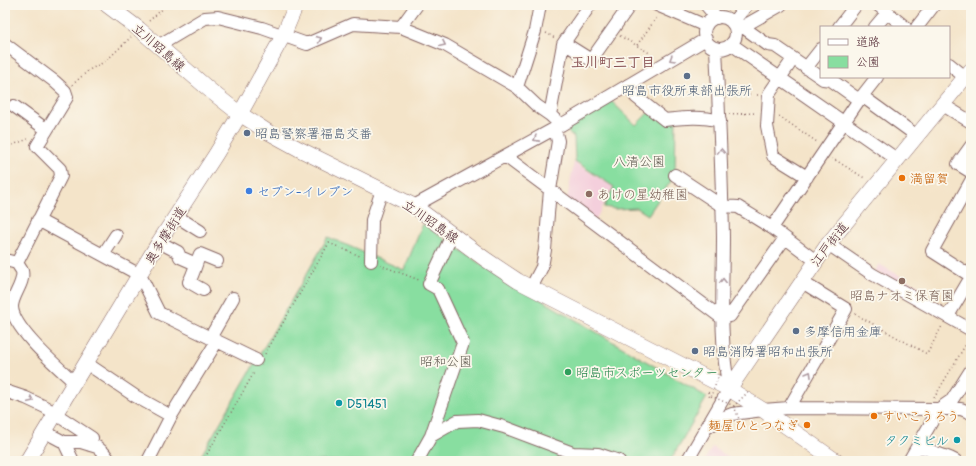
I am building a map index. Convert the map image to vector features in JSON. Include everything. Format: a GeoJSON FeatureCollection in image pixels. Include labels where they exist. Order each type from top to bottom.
{"type":"FeatureCollection","features":[{"type":"Feature","properties":{"kind":"main road","name":"立川昭島線"},"geometry":{"type":"LineString","coordinates":[[107,5],[139,29],[207,88],[240,114],[299,150],[414,206],[496,267],[531,288],[729,389],[763,410],[836,461]]}},
{"type":"Feature","properties":{"kind":"main road","name":"奥多摩街道"},"geometry":{"type":"LineString","coordinates":[[27,461],[74,382],[240,114],[283,36],[296,5]]}},
{"type":"Feature","properties":{"kind":"main road","name":"江戸街道"},"geometry":{"type":"LineString","coordinates":[[729,389],[828,244],[968,74]]}},
{"type":"Feature","properties":{"kind":"street"},"geometry":{"type":"LineString","coordinates":[[401,27],[417,5]]}},
{"type":"Feature","properties":{"kind":"street"},"geometry":{"type":"LineString","coordinates":[[517,87],[536,25],[540,5]]}},
{"type":"Feature","properties":{"kind":"street"},"geometry":{"type":"LineString","coordinates":[[550,115],[563,44],[590,5]]}},
{"type":"Feature","properties":{"kind":"street"},"geometry":{"type":"LineString","coordinates":[[563,44],[591,60],[630,5]]}},
{"type":"Feature","properties":{"kind":"street"},"geometry":{"type":"LineString","coordinates":[[706,5],[717,18]]}},
{"type":"Feature","properties":{"kind":"street"},"geometry":{"type":"LineString","coordinates":[[748,5],[737,27],[736,36],[731,44],[724,48],[716,48],[712,46],[706,39],[706,26],[713,19],[725,18],[737,27],[768,45],[775,46],[820,76]]}},
{"type":"Feature","properties":{"kind":"street"},"geometry":{"type":"LineString","coordinates":[[737,27],[781,5]]}},
{"type":"Feature","properties":{"kind":"street"},"geometry":{"type":"LineString","coordinates":[[840,26],[856,5]]}},
{"type":"Feature","properties":{"kind":"street"},"geometry":{"type":"LineString","coordinates":[[918,26],[934,5]]}},
{"type":"Feature","properties":{"kind":"street"},"geometry":{"type":"LineString","coordinates":[[661,6],[706,26]]}},
{"type":"Feature","properties":{"kind":"street"},"geometry":{"type":"LineString","coordinates":[[876,26],[883,9],[904,26]]}},
{"type":"Feature","properties":{"kind":"street"},"geometry":{"type":"LineString","coordinates":[[158,46],[205,18],[218,17],[262,28],[307,44],[354,24],[401,27],[445,45],[517,87],[536,106],[550,115],[558,127],[558,141],[550,190],[545,250],[542,267],[531,288]]}},
{"type":"Feature","properties":{"kind":"street"},"geometry":{"type":"LineString","coordinates":[[414,206],[558,127],[706,39]]}},
{"type":"Feature","properties":{"kind":"street"},"geometry":{"type":"LineString","coordinates":[[5,44],[66,91],[67,97],[37,146],[60,169],[61,176],[38,220],[11,262],[22,271],[12,305],[13,316],[29,338],[74,382]]}},
{"type":"Feature","properties":{"kind":"street"},"geometry":{"type":"LineString","coordinates":[[731,44],[898,160]]}},
{"type":"Feature","properties":{"kind":"street"},"geometry":{"type":"LineString","coordinates":[[716,48],[720,121],[725,369],[729,389]]}},
{"type":"Feature","properties":{"kind":"street"},"geometry":{"type":"LineString","coordinates":[[806,68],[820,50]]}},
{"type":"Feature","properties":{"kind":"street"},"geometry":{"type":"LineString","coordinates":[[793,59],[769,94],[767,126],[774,156],[807,177]]}},
{"type":"Feature","properties":{"kind":"street"},"geometry":{"type":"LineString","coordinates":[[950,65],[968,74]]}},
{"type":"Feature","properties":{"kind":"street"},"geometry":{"type":"LineString","coordinates":[[823,78],[833,79],[917,136]]}},
{"type":"Feature","properties":{"kind":"street"},"geometry":{"type":"LineString","coordinates":[[772,228],[860,98],[876,78]]}},
{"type":"Feature","properties":{"kind":"street"},"geometry":{"type":"LineString","coordinates":[[628,85],[636,98],[665,120],[686,117],[706,117],[720,121]]}},
{"type":"Feature","properties":{"kind":"street"},"geometry":{"type":"LineString","coordinates":[[943,105],[971,122]]}},
{"type":"Feature","properties":{"kind":"street"},"geometry":{"type":"LineString","coordinates":[[14,106],[47,130]]}},
{"type":"Feature","properties":{"kind":"street"},"geometry":{"type":"LineString","coordinates":[[971,146],[958,164],[971,172]]}},
{"type":"Feature","properties":{"kind":"street"},"geometry":{"type":"LineString","coordinates":[[505,156],[723,314],[730,316],[785,238]]}},
{"type":"Feature","properties":{"kind":"street"},"geometry":{"type":"LineString","coordinates":[[675,175],[722,206],[738,207],[772,228],[816,260]]}},
{"type":"Feature","properties":{"kind":"street"},"geometry":{"type":"LineString","coordinates":[[948,316],[971,277],[932,251],[971,181]]}},
{"type":"Feature","properties":{"kind":"street"},"geometry":{"type":"LineString","coordinates":[[371,261],[372,220],[382,190]]}},
{"type":"Feature","properties":{"kind":"street"},"geometry":{"type":"LineString","coordinates":[[176,216],[200,231]]}},
{"type":"Feature","properties":{"kind":"street"},"geometry":{"type":"LineString","coordinates":[[38,220],[140,275],[159,313],[259,361]]}},
{"type":"Feature","properties":{"kind":"street"},"geometry":{"type":"LineString","coordinates":[[103,255],[116,235]]}},
{"type":"Feature","properties":{"kind":"street"},"geometry":{"type":"LineString","coordinates":[[417,461],[430,436],[463,343],[438,289],[429,284],[452,235]]}},
{"type":"Feature","properties":{"kind":"street"},"geometry":{"type":"LineString","coordinates":[[160,242],[178,252],[180,257],[196,264]]}},
{"type":"Feature","properties":{"kind":"street"},"geometry":{"type":"LineString","coordinates":[[828,244],[872,274],[971,330]]}},
{"type":"Feature","properties":{"kind":"street"},"geometry":{"type":"LineString","coordinates":[[203,290],[189,282],[196,269],[196,264],[200,254],[217,261]]}},
{"type":"Feature","properties":{"kind":"street"},"geometry":{"type":"LineString","coordinates":[[790,408],[849,310],[802,282]]}},
{"type":"Feature","properties":{"kind":"street"},"geometry":{"type":"LineString","coordinates":[[148,461],[213,339],[233,298]]}},
{"type":"Feature","properties":{"kind":"street"},"geometry":{"type":"LineString","coordinates":[[86,363],[135,396],[171,416]]}},
{"type":"Feature","properties":{"kind":"street"},"geometry":{"type":"LineString","coordinates":[[909,461],[918,446],[937,404],[952,400],[960,390],[971,370]]}},
{"type":"Feature","properties":{"kind":"street","name":"江戸街道"},"geometry":{"type":"LineString","coordinates":[[687,461],[729,389]]}},
{"type":"Feature","properties":{"kind":"street"},"geometry":{"type":"LineString","coordinates":[[960,390],[963,406],[970,410]]}},
{"type":"Feature","properties":{"kind":"street"},"geometry":{"type":"LineString","coordinates":[[5,391],[33,401],[55,414],[92,438],[90,445]]}},
{"type":"Feature","properties":{"kind":"street","name":"江戸街道"},"geometry":{"type":"LineString","coordinates":[[704,430],[712,423],[732,414],[763,410],[937,404],[950,408],[970,410]]}},
{"type":"Feature","properties":{"kind":"street"},"geometry":{"type":"LineString","coordinates":[[430,436],[457,421],[478,420],[504,427],[573,453],[598,454],[620,461]]}},
{"type":"Feature","properties":{"kind":"street"},"geometry":{"type":"LineString","coordinates":[[45,432],[64,442],[81,442],[90,445],[101,450],[110,461]]}},
{"type":"Feature","properties":{"kind":"street"},"geometry":{"type":"LineString","coordinates":[[64,442],[73,461]]}},
{"type":"Feature","properties":{"kind":"street"},"geometry":{"type":"LineString","coordinates":[[918,446],[956,461]]}},
{"type":"Feature","properties":{"kind":"path"},"geometry":{"type":"LineString","coordinates":[[66,91],[89,70],[106,60],[167,5]]}},
{"type":"Feature","properties":{"kind":"path"},"geometry":{"type":"LineString","coordinates":[[636,45],[661,6]]}},
{"type":"Feature","properties":{"kind":"path"},"geometry":{"type":"LineString","coordinates":[[536,25],[563,44]]}},
{"type":"Feature","properties":{"kind":"path"},"geometry":{"type":"LineString","coordinates":[[612,31],[648,52],[657,68]]}},
{"type":"Feature","properties":{"kind":"path"},"geometry":{"type":"LineString","coordinates":[[718,95],[769,94]]}},
{"type":"Feature","properties":{"kind":"path"},"geometry":{"type":"LineString","coordinates":[[824,152],[876,186]]}},
{"type":"Feature","properties":{"kind":"path"},"geometry":{"type":"LineString","coordinates":[[203,461],[259,361],[329,243],[429,284]]}},
{"type":"Feature","properties":{"kind":"path"},"geometry":{"type":"LineString","coordinates":[[849,310],[927,354],[948,316]]}},
{"type":"Feature","properties":{"kind":"path"},"geometry":{"type":"LineString","coordinates":[[937,404],[971,336]]}},
{"type":"Feature","properties":{"kind":"path"},"geometry":{"type":"LineString","coordinates":[[721,370],[711,396],[734,406],[739,419]]}},
{"type":"Feature","properties":{"kind":"path"},"geometry":{"type":"LineString","coordinates":[[734,406],[749,391]]}},
{"type":"Feature","properties":{"kind":"shaded area","name":"あけの星幼稚園"},"geometry":{"type":"Polygon","coordinates":[[[574,162],[613,187],[595,221],[567,200],[574,162]]]}},
{"type":"Feature","properties":{"kind":"shaded area","name":"昭島ナオミ保育園"},"geometry":{"type":"Polygon","coordinates":[[[879,264],[925,290],[921,297],[875,271],[879,264]]]}},
{"type":"Feature","properties":{"kind":"shaded area"},"geometry":{"type":"Polygon","coordinates":[[[712,447],[735,461],[704,461],[712,447]]]}},
{"type":"Feature","properties":{"kind":"green space","name":"八清公園"},"geometry":{"type":"Polygon","coordinates":[[[610,100],[636,125],[650,111],[676,120],[675,175],[648,215],[637,208],[615,209],[604,207],[614,187],[575,161],[574,137],[564,128],[610,100]]]}},
{"type":"Feature","properties":{"kind":"green space","name":"昭和公園"},"geometry":{"type":"Polygon","coordinates":[[[423,224],[482,265],[707,397],[670,461],[198,461],[328,237],[404,270],[423,224]]]}},
{"type":"Feature","properties":{"kind":"place","name":"昭島市役所東部出張所"},"geometry":{"type":"Point","coordinates":[687,76]}},
{"type":"Feature","properties":{"kind":"place","name":"昭島警察署福島交番"},"geometry":{"type":"Point","coordinates":[247,133]}},
{"type":"Feature","properties":{"kind":"place","name":"満留賀"},"geometry":{"type":"Point","coordinates":[902,178]}},
{"type":"Feature","properties":{"kind":"place","name":"セブン-イレブン"},"geometry":{"type":"Point","coordinates":[249,191]}},
{"type":"Feature","properties":{"kind":"place","name":"あけの星幼稚園"},"geometry":{"type":"Point","coordinates":[589,194]}},
{"type":"Feature","properties":{"kind":"place","name":"昭島ナオミ保育園"},"geometry":{"type":"Point","coordinates":[902,281]}},
{"type":"Feature","properties":{"kind":"place","name":"多摩信用金庫"},"geometry":{"type":"Point","coordinates":[796,331]}},
{"type":"Feature","properties":{"kind":"place","name":"昭島消防署昭和出張所"},"geometry":{"type":"Point","coordinates":[695,351]}},
{"type":"Feature","properties":{"kind":"place","name":"昭島市スポーツセンター"},"geometry":{"type":"Point","coordinates":[568,372]}},
{"type":"Feature","properties":{"kind":"place","name":"D51451"},"geometry":{"type":"Point","coordinates":[339,403]}},
{"type":"Feature","properties":{"kind":"place","name":"すいこうろう"},"geometry":{"type":"Point","coordinates":[874,416]}},
{"type":"Feature","properties":{"kind":"place","name":"麺屋ひとつなぎ"},"geometry":{"type":"Point","coordinates":[807,425]}},
{"type":"Feature","properties":{"kind":"place","name":"タクミビル"},"geometry":{"type":"Point","coordinates":[957,440]}},
{"type":"Feature","properties":{"kind":"district","name":"玉川町三丁目"},"geometry":{"type":"Point","coordinates":[613,62]}}]}
